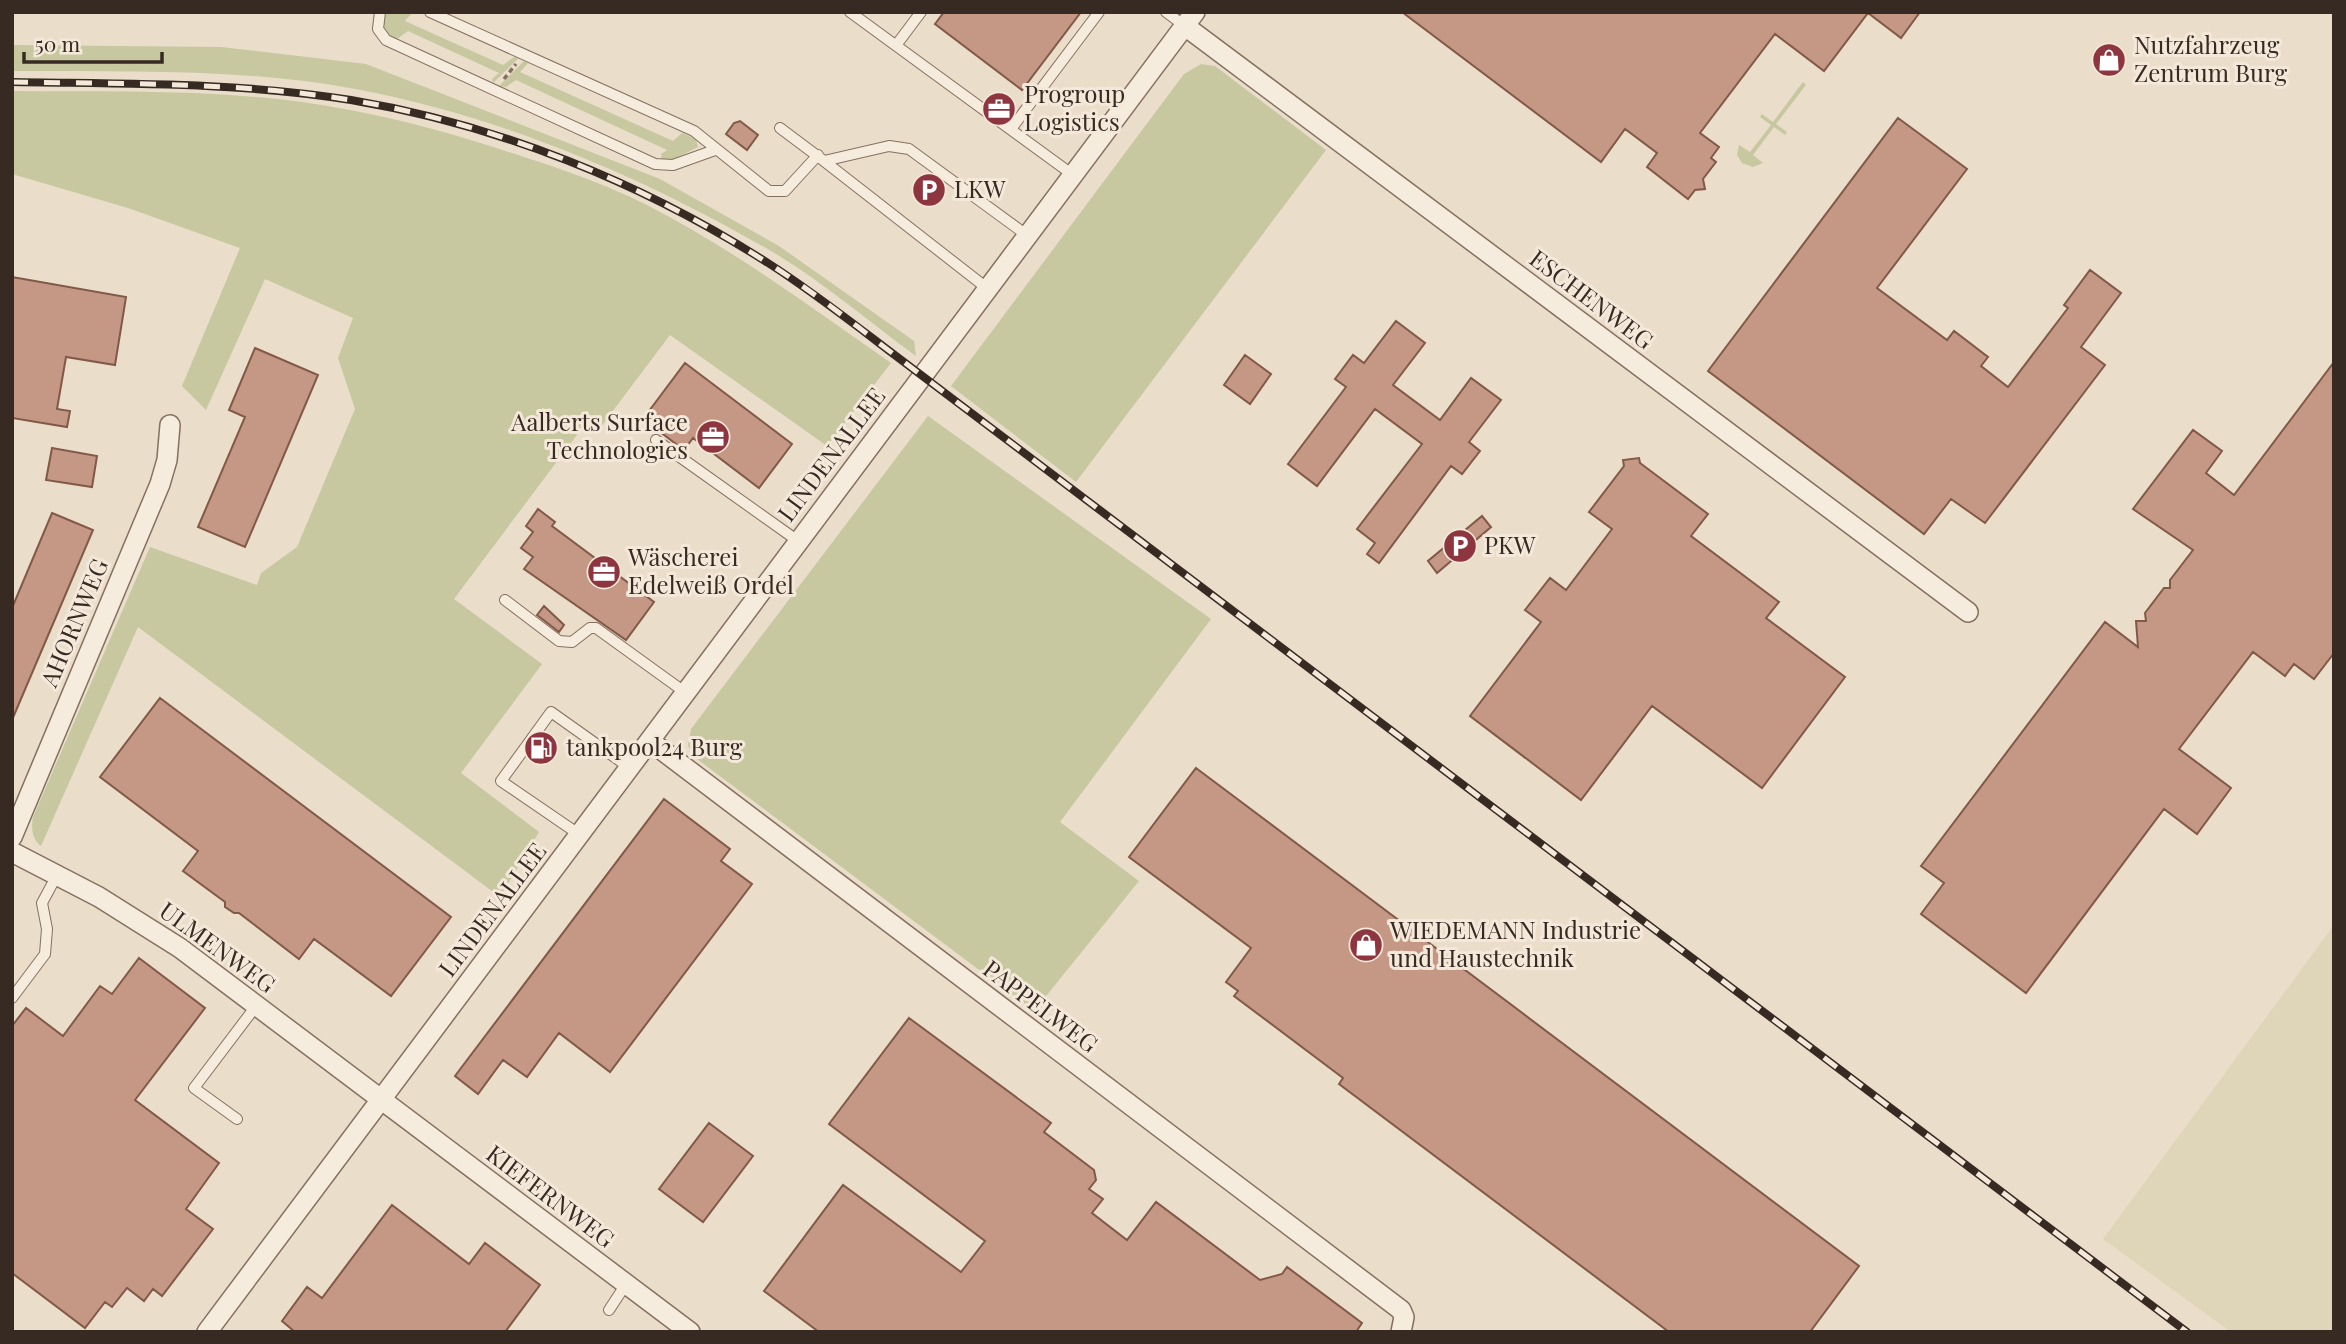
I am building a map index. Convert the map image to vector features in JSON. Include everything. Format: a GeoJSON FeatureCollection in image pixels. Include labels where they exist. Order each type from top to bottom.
{"type":"FeatureCollection","features":[{"type":"Feature","properties":{"kind":"street","name":"LINDENALLEE"},"geometry":{"type":"LineString","coordinates":[[207,1332],[1190,19]]}},
{"type":"Feature","properties":{"kind":"street","name":"ESCHENWEG"},"geometry":{"type":"LineString","coordinates":[[1190,19],[1968,612]]}},
{"type":"Feature","properties":{"kind":"street","name":"AHORNWEG"},"geometry":{"type":"LineString","coordinates":[[12,837],[160,484],[167,460],[170,425]]}},
{"type":"Feature","properties":{"kind":"street","name":"PAPPELWEG"},"geometry":{"type":"LineString","coordinates":[[650,741],[1401,1310],[1405,1317],[1401,1332]]}},
{"type":"Feature","properties":{"kind":"street","name":"ULMENWEG"},"geometry":{"type":"LineString","coordinates":[[12,852],[57,874],[159,934],[381,1101]]}},
{"type":"Feature","properties":{"kind":"street","name":"KIEFERNWEG"},"geometry":{"type":"LineString","coordinates":[[381,1101],[690,1332]]}},
{"type":"Feature","properties":{"kind":"lane"},"geometry":{"type":"LineString","coordinates":[[380,12],[378,29],[386,40],[655,164],[673,165],[715,150]]}},
{"type":"Feature","properties":{"kind":"lane"},"geometry":{"type":"LineString","coordinates":[[429,12],[694,131],[715,150],[774,193],[789,188],[821,158],[889,146],[909,149],[1029,236]]}},
{"type":"Feature","properties":{"kind":"lane"},"geometry":{"type":"LineString","coordinates":[[850,12],[1074,176]]}},
{"type":"Feature","properties":{"kind":"lane"},"geometry":{"type":"LineString","coordinates":[[897,44],[921,12]]}},
{"type":"Feature","properties":{"kind":"lane"},"geometry":{"type":"LineString","coordinates":[[1012,129],[1099,12]]}},
{"type":"Feature","properties":{"kind":"lane"},"geometry":{"type":"LineString","coordinates":[[1166,12],[1190,19]]}},
{"type":"Feature","properties":{"kind":"lane"},"geometry":{"type":"LineString","coordinates":[[780,128],[988,289]]}},
{"type":"Feature","properties":{"kind":"lane"},"geometry":{"type":"LineString","coordinates":[[656,440],[798,541]]}},
{"type":"Feature","properties":{"kind":"lane"},"geometry":{"type":"LineString","coordinates":[[505,600],[559,641],[572,642],[590,628],[596,628],[686,693]]}},
{"type":"Feature","properties":{"kind":"lane"},"geometry":{"type":"LineString","coordinates":[[580,835],[501,780],[551,712],[630,769]]}},
{"type":"Feature","properties":{"kind":"lane"},"geometry":{"type":"LineString","coordinates":[[12,998],[45,954],[47,929],[42,903],[57,874]]}},
{"type":"Feature","properties":{"kind":"lane"},"geometry":{"type":"LineString","coordinates":[[237,1119],[194,1087],[256,1006]]}},
{"type":"Feature","properties":{"kind":"lane"},"geometry":{"type":"LineString","coordinates":[[609,1310],[626,1284]]}},
{"type":"Feature","properties":{"kind":"path"},"geometry":{"type":"LineString","coordinates":[[492,89],[526,55]]}},
{"type":"Feature","properties":{"kind":"shaded area"},"geometry":{"type":"Polygon","coordinates":[[[2334,925],[2334,1332],[2231,1332],[2103,1239],[2334,925]]]}},
{"type":"Feature","properties":{"kind":"green space"},"geometry":{"type":"Polygon","coordinates":[[[386,12],[413,12],[405,21],[503,65],[514,57],[519,58],[493,83],[492,79],[499,73],[408,31],[397,39],[389,35],[383,26],[386,12]]]}},
{"type":"Feature","properties":{"kind":"green space"},"geometry":{"type":"Polygon","coordinates":[[[12,45],[221,47],[366,64],[660,179],[779,246],[914,341],[916,356],[827,288],[771,251],[622,174],[517,133],[410,101],[313,82],[184,72],[12,71],[12,45]]]}},
{"type":"Feature","properties":{"kind":"green space"},"geometry":{"type":"Polygon","coordinates":[[[524,61],[528,63],[520,72],[673,141],[682,133],[696,139],[698,147],[672,160],[662,160],[661,154],[667,150],[516,80],[506,87],[499,86],[524,61]]]}},
{"type":"Feature","properties":{"kind":"green space"},"geometry":{"type":"Polygon","coordinates":[[[1201,64],[1215,66],[1326,150],[1076,482],[951,386],[1184,74],[1201,64]]]}},
{"type":"Feature","properties":{"kind":"green space"},"geometry":{"type":"Polygon","coordinates":[[[1803,82],[1806,85],[1776,124],[1787,132],[1785,135],[1774,127],[1753,155],[1763,163],[1753,167],[1742,163],[1737,155],[1739,145],[1750,152],[1771,125],[1760,117],[1762,114],[1773,122],[1803,82]]]}},
{"type":"Feature","properties":{"kind":"green space"},"geometry":{"type":"Polygon","coordinates":[[[12,91],[182,93],[267,98],[372,114],[481,143],[586,178],[679,222],[802,300],[891,363],[827,446],[670,335],[600,428],[588,420],[454,599],[542,664],[461,773],[539,832],[500,897],[138,627],[41,846],[34,837],[33,817],[150,547],[257,585],[261,573],[297,547],[355,409],[338,358],[353,318],[265,279],[206,410],[182,386],[240,248],[128,208],[12,174],[12,91]]]}},
{"type":"Feature","properties":{"kind":"green space"},"geometry":{"type":"Polygon","coordinates":[[[928,416],[1211,619],[1060,822],[1139,881],[1034,1011],[697,759],[688,746],[691,729],[928,416]]]}},
{"type":"Feature","properties":{"kind":"building"},"geometry":{"type":"Polygon","coordinates":[[[944,12],[1081,12],[1022,90],[935,24],[944,12]]]}},
{"type":"Feature","properties":{"kind":"building"},"geometry":{"type":"Polygon","coordinates":[[[1402,12],[1920,12],[1901,38],[1868,13],[1824,71],[1775,34],[1700,133],[1719,147],[1711,158],[1716,162],[1703,179],[1705,189],[1695,190],[1688,199],[1647,167],[1657,153],[1625,129],[1601,162],[1402,12]]]}},
{"type":"Feature","properties":{"kind":"building"},"geometry":{"type":"Polygon","coordinates":[[[1898,118],[1967,169],[1877,288],[1947,340],[1954,331],[1988,357],[1981,366],[2008,387],[2068,308],[2064,305],[2090,270],[2121,293],[2081,347],[2105,365],[1985,523],[1951,499],[1924,534],[1708,371],[1898,118]]]}},
{"type":"Feature","properties":{"kind":"building"},"geometry":{"type":"Polygon","coordinates":[[[740,121],[758,135],[747,150],[726,134],[734,123],[740,121]]]}},
{"type":"Feature","properties":{"kind":"building"},"geometry":{"type":"Polygon","coordinates":[[[12,277],[126,297],[115,365],[66,357],[57,409],[70,411],[67,427],[12,418],[12,277]]]}},
{"type":"Feature","properties":{"kind":"building"},"geometry":{"type":"Polygon","coordinates":[[[1396,321],[1425,343],[1393,385],[1440,420],[1471,378],[1501,400],[1469,442],[1480,451],[1462,474],[1451,466],[1379,563],[1367,554],[1375,543],[1357,529],[1422,444],[1375,409],[1317,486],[1288,464],[1346,387],[1335,379],[1353,355],[1364,363],[1396,321]]]}},
{"type":"Feature","properties":{"kind":"building"},"geometry":{"type":"Polygon","coordinates":[[[255,348],[318,375],[245,547],[198,527],[245,417],[229,410],[255,348]]]}},
{"type":"Feature","properties":{"kind":"building"},"geometry":{"type":"Polygon","coordinates":[[[1245,355],[1271,374],[1250,404],[1224,385],[1245,355]]]}},
{"type":"Feature","properties":{"kind":"building"},"geometry":{"type":"Polygon","coordinates":[[[2334,362],[2334,653],[2314,679],[2294,664],[2285,676],[2253,652],[2179,749],[2231,788],[2197,834],[2164,809],[2026,993],[1921,914],[1944,883],[1921,866],[2105,622],[2138,647],[2136,621],[2146,621],[2145,613],[2164,588],[2170,588],[2170,580],[2193,550],[2133,509],[2193,430],[2222,451],[2206,473],[2234,495],[2334,362]]]}},
{"type":"Feature","properties":{"kind":"building"},"geometry":{"type":"Polygon","coordinates":[[[685,363],[792,444],[759,488],[693,438],[684,450],[643,419],[685,363]]]}},
{"type":"Feature","properties":{"kind":"building"},"geometry":{"type":"Polygon","coordinates":[[[52,448],[97,456],[92,487],[46,480],[52,448]]]}},
{"type":"Feature","properties":{"kind":"building"},"geometry":{"type":"Polygon","coordinates":[[[1639,458],[1640,463],[1708,514],[1691,536],[1779,602],[1766,618],[1845,677],[1762,788],[1652,706],[1581,800],[1470,716],[1541,622],[1525,610],[1550,578],[1566,590],[1612,529],[1589,512],[1624,466],[1623,460],[1639,458]]]}},
{"type":"Feature","properties":{"kind":"building"},"geometry":{"type":"Polygon","coordinates":[[[538,509],[555,522],[552,526],[654,602],[626,640],[524,569],[533,557],[521,548],[533,532],[526,526],[538,509]]]}},
{"type":"Feature","properties":{"kind":"building"},"geometry":{"type":"Polygon","coordinates":[[[52,513],[93,530],[12,720],[12,608],[52,513]]]}},
{"type":"Feature","properties":{"kind":"building","name":"PKW"},"geometry":{"type":"Polygon","coordinates":[[[1482,516],[1491,527],[1437,573],[1428,561],[1482,516]]]}},
{"type":"Feature","properties":{"kind":"building"},"geometry":{"type":"Polygon","coordinates":[[[544,606],[564,625],[559,632],[537,615],[544,606]]]}},
{"type":"Feature","properties":{"kind":"building"},"geometry":{"type":"Polygon","coordinates":[[[160,698],[451,917],[391,996],[314,939],[299,959],[239,913],[225,907],[225,902],[183,871],[198,851],[100,777],[160,698]]]}},
{"type":"Feature","properties":{"kind":"building"},"geometry":{"type":"Polygon","coordinates":[[[1196,768],[1859,1266],[1810,1332],[1669,1332],[1339,1084],[1343,1078],[1234,996],[1238,991],[1226,982],[1251,948],[1129,857],[1196,768]]]}},
{"type":"Feature","properties":{"kind":"building"},"geometry":{"type":"Polygon","coordinates":[[[664,799],[730,849],[721,861],[752,884],[610,1072],[559,1033],[527,1077],[503,1060],[478,1094],[455,1076],[664,799]]]}},
{"type":"Feature","properties":{"kind":"building"},"geometry":{"type":"Polygon","coordinates":[[[139,958],[205,1008],[135,1100],[219,1163],[186,1209],[213,1229],[162,1296],[153,1289],[144,1301],[127,1288],[112,1307],[105,1302],[85,1328],[12,1273],[12,1026],[26,1008],[63,1036],[100,986],[112,994],[139,958]]]}},
{"type":"Feature","properties":{"kind":"building"},"geometry":{"type":"Polygon","coordinates":[[[909,1018],[1051,1123],[1044,1132],[1094,1170],[1096,1180],[1089,1189],[1103,1199],[1092,1213],[1127,1240],[1156,1202],[1260,1280],[1282,1274],[1287,1267],[1362,1323],[1356,1332],[819,1332],[764,1291],[843,1185],[961,1272],[985,1241],[829,1124],[909,1018]]]}},
{"type":"Feature","properties":{"kind":"building"},"geometry":{"type":"Polygon","coordinates":[[[709,1123],[753,1156],[703,1222],[659,1189],[709,1123]]]}},
{"type":"Feature","properties":{"kind":"building"},"geometry":{"type":"Polygon","coordinates":[[[392,1205],[469,1264],[485,1243],[540,1285],[505,1332],[295,1332],[282,1321],[307,1287],[322,1298],[392,1205]]]}},
{"type":"Feature","properties":{"kind":"railway"},"geometry":{"type":"LineString","coordinates":[[12,82],[182,85],[267,90],[351,100],[406,111],[514,141],[567,160],[619,182],[720,234],[817,296],[2187,1332]]}},
{"type":"Feature","properties":{"kind":"place","name":"Nutzfahrzeug Zentrum Burg"},"geometry":{"type":"Point","coordinates":[2109,60]}},
{"type":"Feature","properties":{"kind":"place","name":"Progroup Logistics"},"geometry":{"type":"Point","coordinates":[999,109]}},
{"type":"Feature","properties":{"kind":"place","name":"LKW"},"geometry":{"type":"Point","coordinates":[929,190]}},
{"type":"Feature","properties":{"kind":"place","name":"Aalberts Surface Technologies"},"geometry":{"type":"Point","coordinates":[713,437]}},
{"type":"Feature","properties":{"kind":"place","name":"PKW"},"geometry":{"type":"Point","coordinates":[1460,546]}},
{"type":"Feature","properties":{"kind":"place","name":"Wäscherei Edelweiß Ordel"},"geometry":{"type":"Point","coordinates":[604,572]}},
{"type":"Feature","properties":{"kind":"place","name":"tankpool24 Burg"},"geometry":{"type":"Point","coordinates":[541,748]}},
{"type":"Feature","properties":{"kind":"place","name":"WIEDEMANN Industrie und Haustechnik"},"geometry":{"type":"Point","coordinates":[1366,945]}}]}
